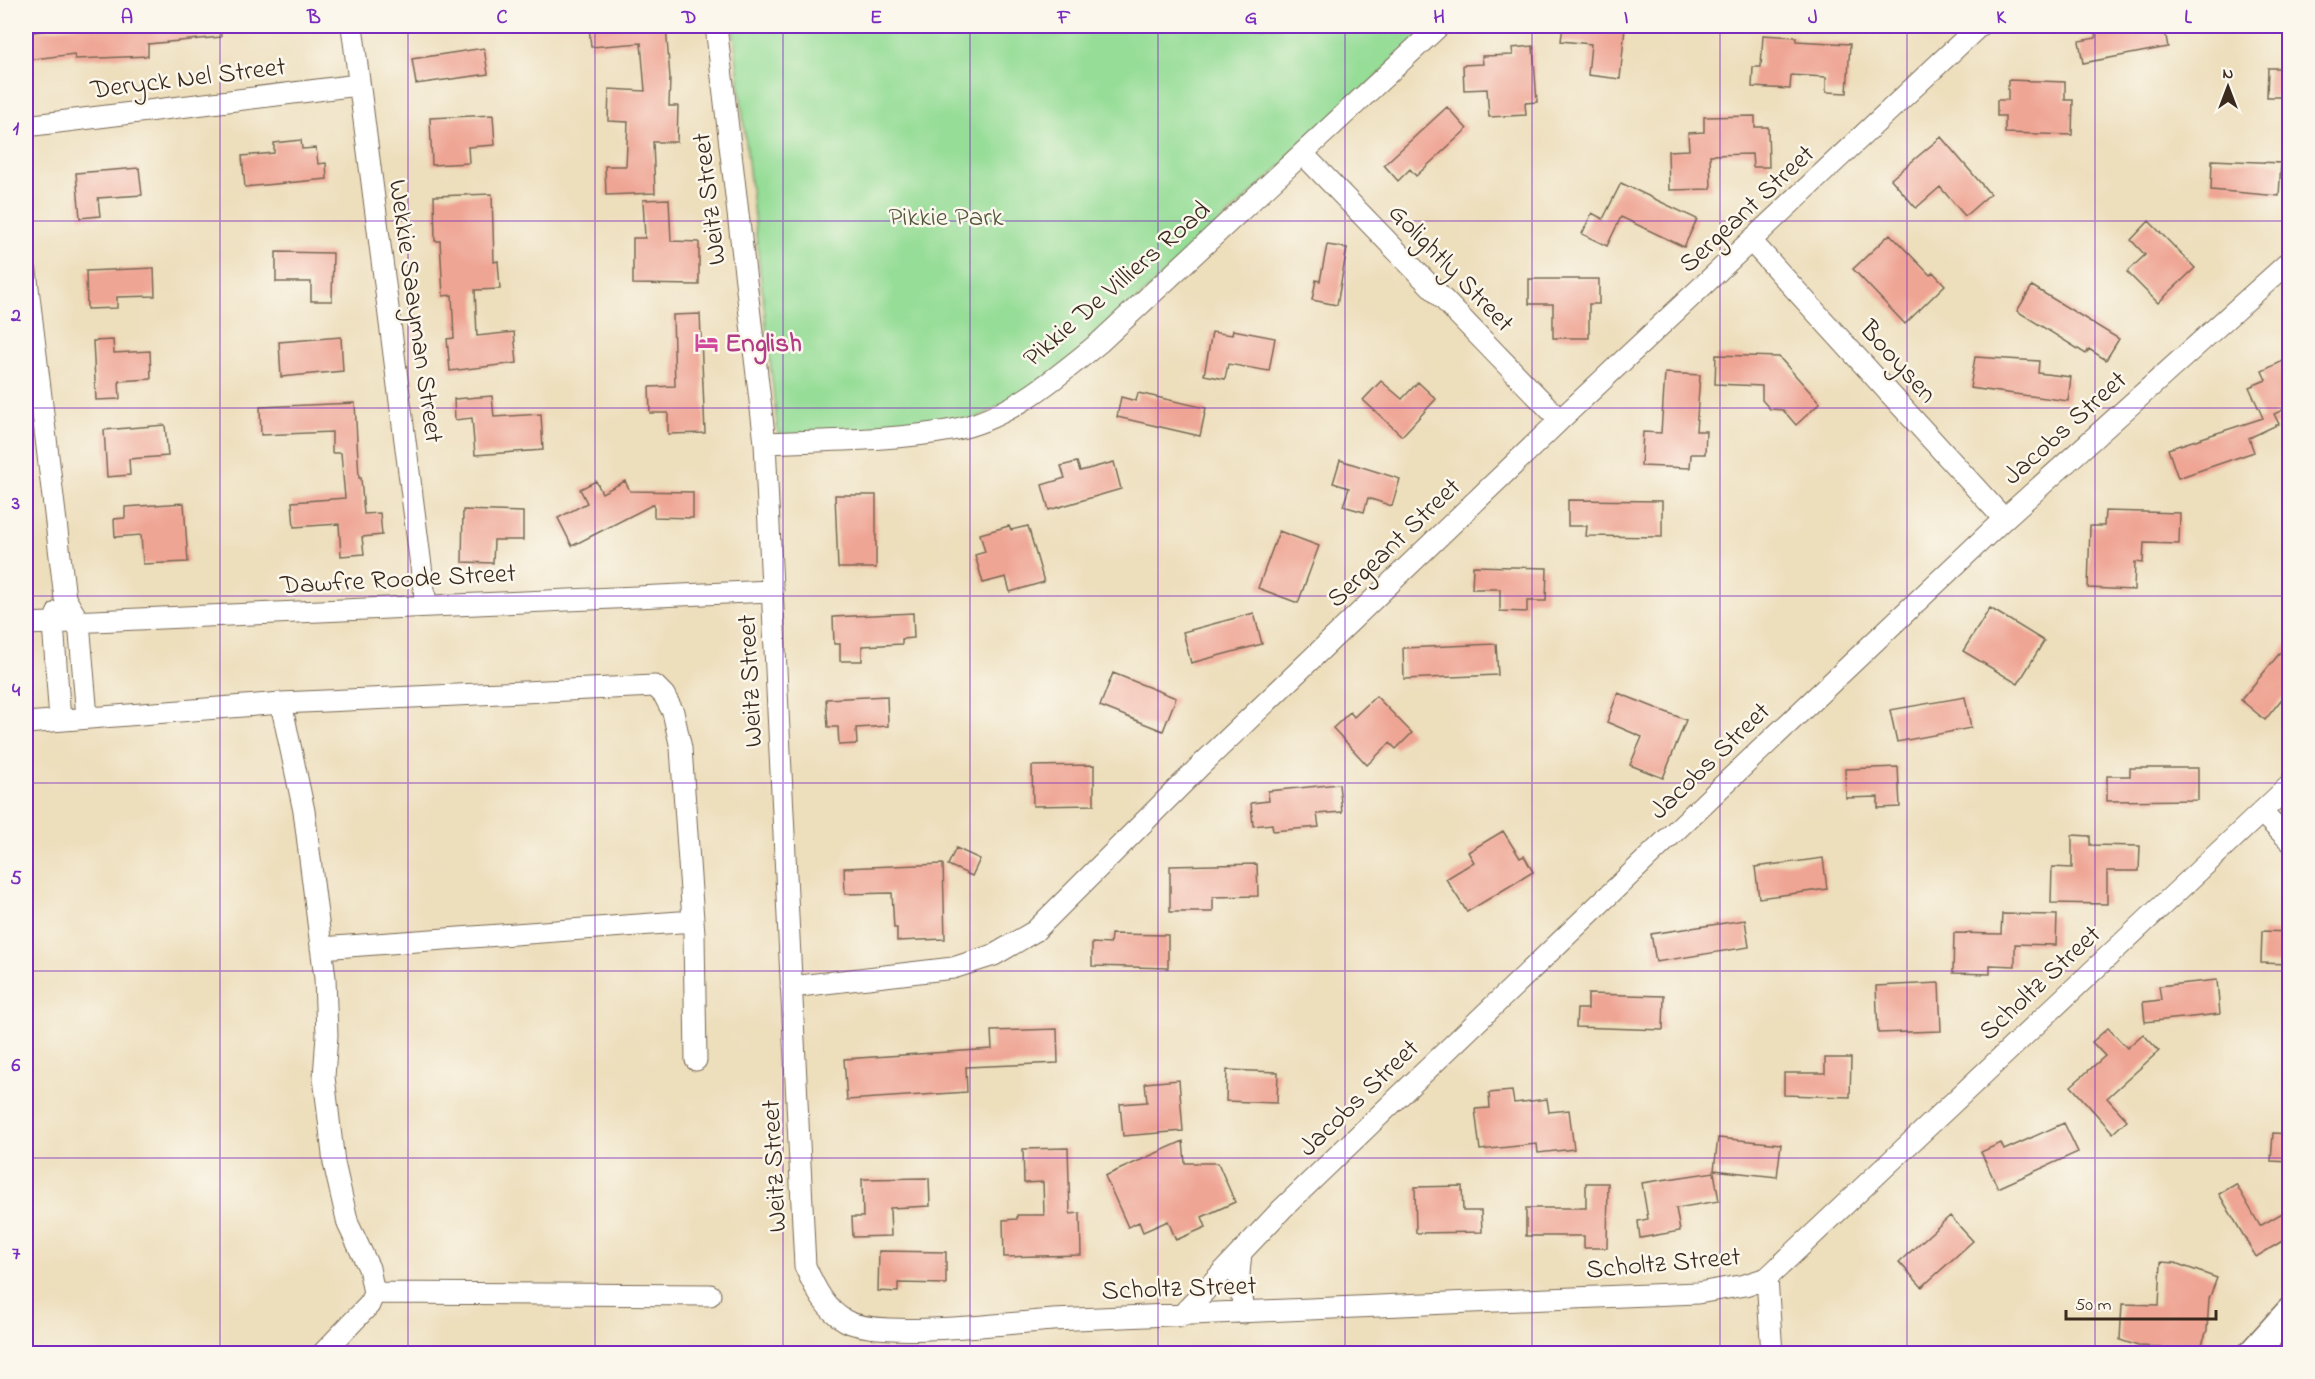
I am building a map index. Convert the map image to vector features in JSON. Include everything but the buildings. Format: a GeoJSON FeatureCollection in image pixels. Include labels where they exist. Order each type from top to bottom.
{"type":"FeatureCollection","features":[{"type":"Feature","properties":{"kind":"street","name":"Wekkie Saayman Street"},"geometry":{"type":"LineString","coordinates":[[352,26],[426,605]]}},
{"type":"Feature","properties":{"kind":"street","name":"Weitz Street"},"geometry":{"type":"LineString","coordinates":[[716,26],[765,443],[805,1266],[817,1291],[828,1306],[846,1321]]}},
{"type":"Feature","properties":{"kind":"street","name":"Pikkie De Villiers Road"},"geometry":{"type":"LineString","coordinates":[[765,443],[953,430],[988,418],[1018,403],[1053,380],[1100,342],[1439,26]]}},
{"type":"Feature","properties":{"kind":"street","name":"Sergeant Street"},"geometry":{"type":"LineString","coordinates":[[791,987],[953,968],[994,955],[1035,931],[1200,766],[1560,420],[1752,242],[1979,26]]}},
{"type":"Feature","properties":{"kind":"street","name":"Deryck Nel Street"},"geometry":{"type":"LineString","coordinates":[[26,126],[358,85]]}},
{"type":"Feature","properties":{"kind":"street","name":"Golightly Street"},"geometry":{"type":"LineString","coordinates":[[1303,154],[1560,420]]}},
{"type":"Feature","properties":{"kind":"street","name":"Booysen"},"geometry":{"type":"LineString","coordinates":[[1752,242],[2004,519]]}},
{"type":"Feature","properties":{"kind":"street","name":"Jacobs Street"},"geometry":{"type":"LineString","coordinates":[[1181,1316],[1291,1201],[1605,898],[2004,519],[2289,261]]}},
{"type":"Feature","properties":{"kind":"street"},"geometry":{"type":"LineString","coordinates":[[26,271],[65,598],[79,622],[87,717]]}},
{"type":"Feature","properties":{"kind":"street","name":"Dawfre Roode Street"},"geometry":{"type":"LineString","coordinates":[[26,624],[773,591]]}},
{"type":"Feature","properties":{"kind":"street"},"geometry":{"type":"LineString","coordinates":[[60,720],[53,623],[65,598]]}},
{"type":"Feature","properties":{"kind":"street"},"geometry":{"type":"LineString","coordinates":[[26,723],[281,704],[655,686],[664,695],[673,712],[681,748],[693,921],[696,1060]]}},
{"type":"Feature","properties":{"kind":"street"},"geometry":{"type":"LineString","coordinates":[[281,704],[297,769],[321,948],[327,1035],[324,1077],[333,1152],[348,1224],[369,1268],[374,1293],[369,1305],[322,1353]]}},
{"type":"Feature","properties":{"kind":"street","name":"Scholtz Street"},"geometry":{"type":"LineString","coordinates":[[846,1321],[873,1327],[924,1329],[1698,1293],[1745,1285],[1767,1278],[2289,784]]}},
{"type":"Feature","properties":{"kind":"street"},"geometry":{"type":"LineString","coordinates":[[2261,812],[2289,841]]}},
{"type":"Feature","properties":{"kind":"street"},"geometry":{"type":"LineString","coordinates":[[321,948],[693,921]]}},
{"type":"Feature","properties":{"kind":"street"},"geometry":{"type":"LineString","coordinates":[[1241,1252],[1239,1281],[1244,1313]]}},
{"type":"Feature","properties":{"kind":"street"},"geometry":{"type":"LineString","coordinates":[[1767,1278],[1772,1353]]}},
{"type":"Feature","properties":{"kind":"street"},"geometry":{"type":"LineString","coordinates":[[374,1293],[710,1295]]}},
{"type":"Feature","properties":{"kind":"street"},"geometry":{"type":"LineString","coordinates":[[2252,1353],[2289,1312]]}},
{"type":"Feature","properties":{"kind":"green space","name":"Pikkie Park"},"geometry":{"type":"Polygon","coordinates":[[[733,26],[1432,26],[1052,379],[959,427],[779,442],[733,26]]]}},
{"type":"Feature","properties":{"kind":"place","name":"English"},"geometry":{"type":"Point","coordinates":[707,342]}}]}
